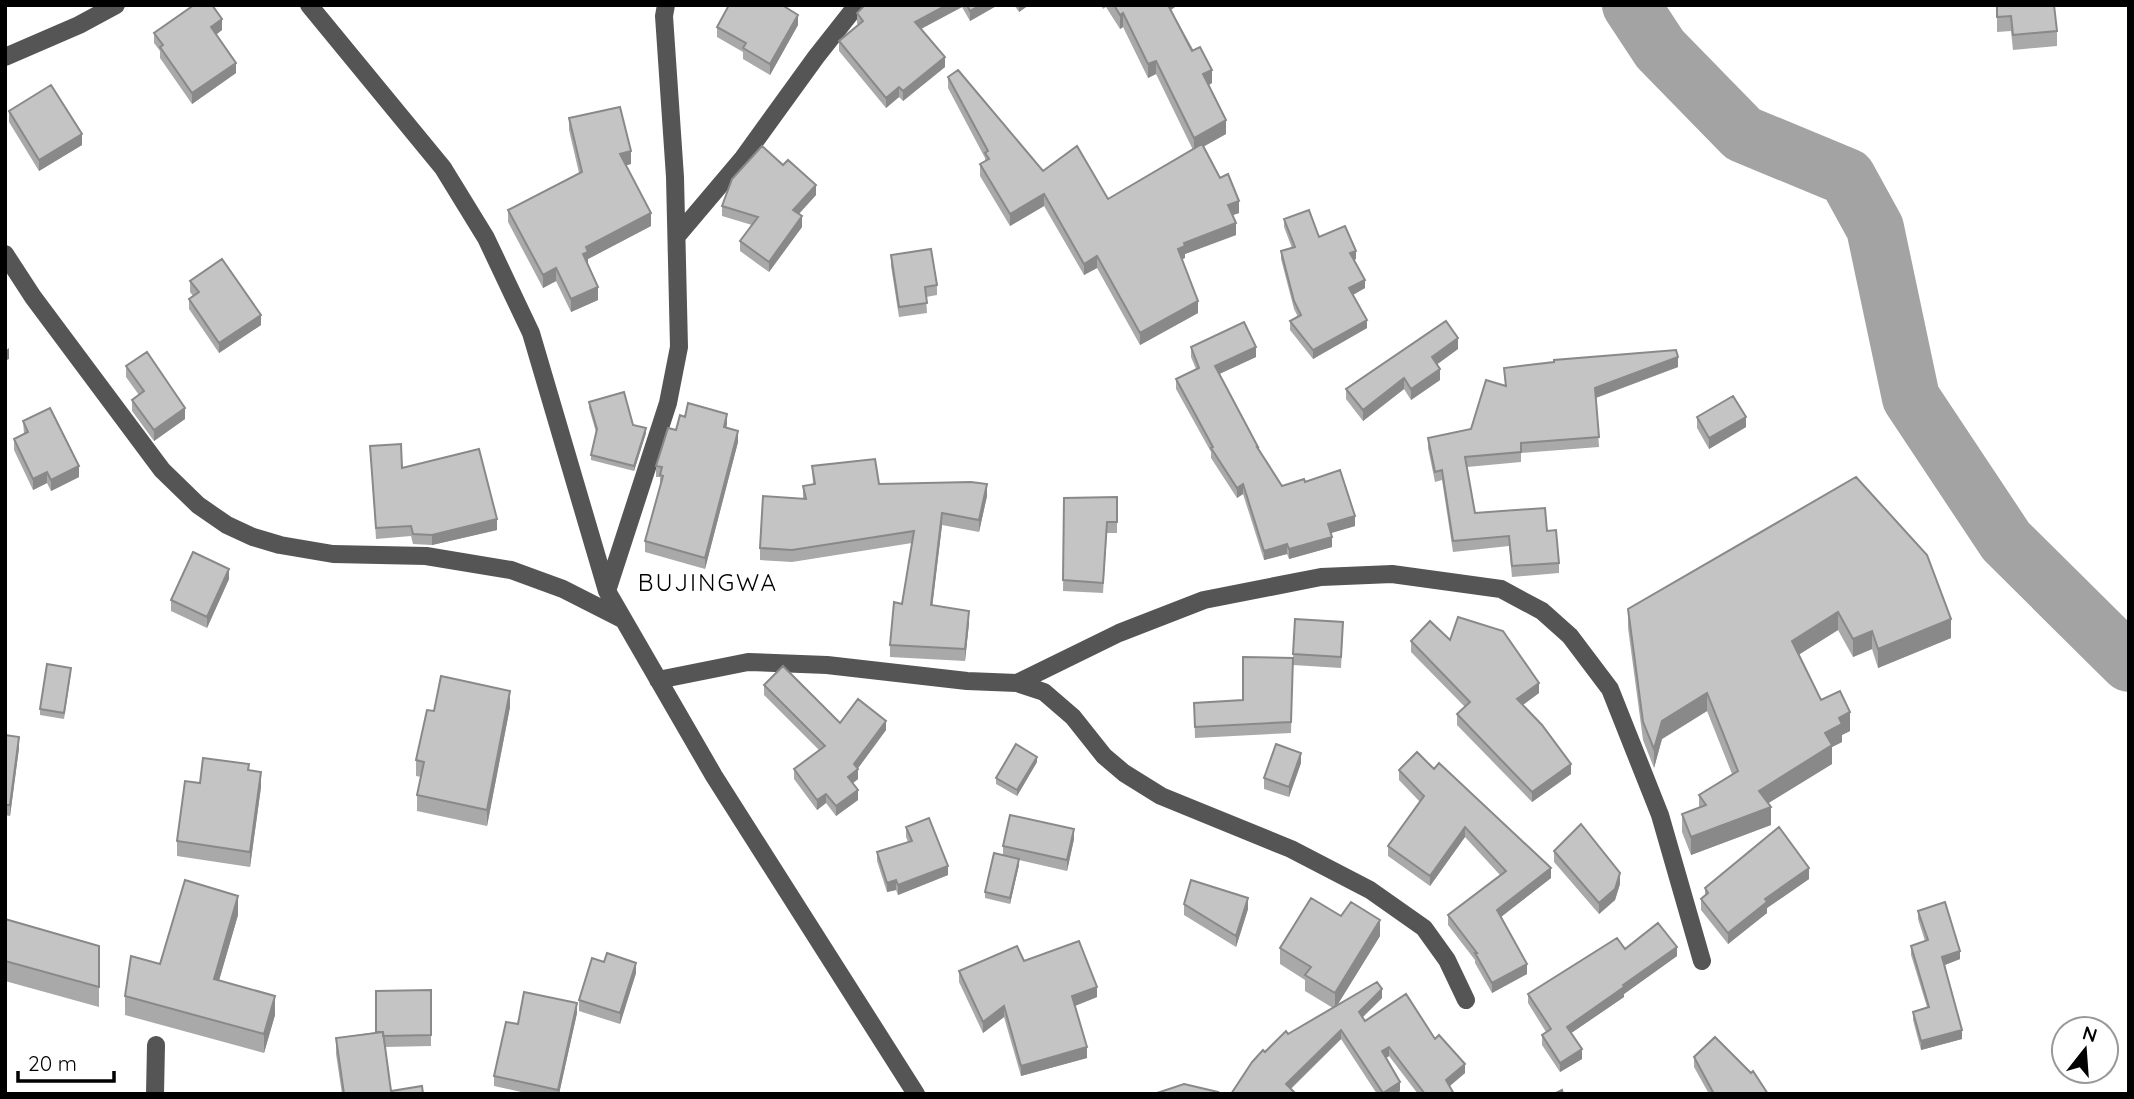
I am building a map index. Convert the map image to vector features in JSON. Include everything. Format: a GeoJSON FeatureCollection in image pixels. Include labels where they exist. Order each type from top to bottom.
{"type":"FeatureCollection","features":[{"type":"Feature","properties":{"kind":"street"},"geometry":{"type":"LineString","coordinates":[[5,57],[79,25],[116,5]]}},
{"type":"Feature","properties":{"kind":"street"},"geometry":{"type":"LineString","coordinates":[[309,5],[443,168],[486,238],[531,333],[607,591],[714,776],[916,1094]]}},
{"type":"Feature","properties":{"kind":"street"},"geometry":{"type":"LineString","coordinates":[[607,591],[668,403],[680,347],[675,177],[664,16],[666,5]]}},
{"type":"Feature","properties":{"kind":"street"},"geometry":{"type":"LineString","coordinates":[[677,236],[743,158],[857,5]]}},
{"type":"Feature","properties":{"kind":"street"},"geometry":{"type":"LineString","coordinates":[[5,254],[33,297],[162,471],[198,505],[227,525],[280,545],[333,554],[426,556],[511,569],[563,589],[624,621]]}},
{"type":"Feature","properties":{"kind":"street"},"geometry":{"type":"LineString","coordinates":[[1017,683],[1119,633],[1204,600],[1321,577],[1392,574],[1501,589],[1542,611],[1570,636],[1610,690],[1660,815],[1702,961]]}},
{"type":"Feature","properties":{"kind":"street"},"geometry":{"type":"LineString","coordinates":[[658,680],[748,663],[827,665],[967,681],[1017,683],[1044,692],[1073,717],[1104,756],[1124,773],[1161,796],[1292,849],[1370,890],[1424,928],[1447,960],[1466,1000]]}},
{"type":"Feature","properties":{"kind":"street"},"geometry":{"type":"LineString","coordinates":[[155,1094],[156,1045]]}},
{"type":"Feature","properties":{"kind":"building"},"geometry":{"type":"Polygon","coordinates":[[[194,5],[212,5],[222,19],[211,27],[236,63],[192,93],[160,47],[163,45],[154,33],[194,5]]]}},
{"type":"Feature","properties":{"kind":"building"},"geometry":{"type":"Polygon","coordinates":[[[729,5],[782,5],[798,15],[770,64],[743,48],[746,43],[717,27],[729,5]]]}},
{"type":"Feature","properties":{"kind":"building"},"geometry":{"type":"Polygon","coordinates":[[[865,5],[947,5],[915,22],[945,57],[903,91],[899,87],[886,98],[839,41],[863,21],[857,13],[865,5]]]}},
{"type":"Feature","properties":{"kind":"building"},"geometry":{"type":"Polygon","coordinates":[[[967,5],[980,5],[970,11],[967,5]]]}},
{"type":"Feature","properties":{"kind":"building"},"geometry":{"type":"Polygon","coordinates":[[[1114,5],[1168,5],[1192,51],[1200,47],[1212,70],[1203,74],[1226,120],[1194,138],[1156,61],[1148,64],[1123,13],[1120,15],[1114,5]]]}},
{"type":"Feature","properties":{"kind":"building"},"geometry":{"type":"Polygon","coordinates":[[[1997,5],[2054,5],[2057,31],[2013,35],[2011,16],[1997,17],[1997,5]]]}},
{"type":"Feature","properties":{"kind":"building"},"geometry":{"type":"Polygon","coordinates":[[[958,70],[1043,171],[1077,146],[1108,199],[1202,144],[1220,178],[1228,174],[1239,201],[1228,205],[1236,223],[1184,243],[1185,246],[1178,249],[1198,301],[1140,333],[1097,256],[1084,264],[1044,194],[1010,214],[980,164],[989,159],[985,153],[988,151],[948,77],[958,70]]]}},
{"type":"Feature","properties":{"kind":"building"},"geometry":{"type":"Polygon","coordinates":[[[51,85],[82,134],[39,160],[9,111],[51,85]]]}},
{"type":"Feature","properties":{"kind":"building"},"geometry":{"type":"Polygon","coordinates":[[[620,107],[631,151],[620,154],[651,213],[586,247],[588,252],[583,254],[598,287],[571,299],[556,268],[543,275],[508,210],[582,172],[569,118],[620,107]]]}},
{"type":"Feature","properties":{"kind":"building"},"geometry":{"type":"Polygon","coordinates":[[[762,146],[783,165],[788,160],[816,185],[793,210],[802,216],[769,262],[740,241],[758,217],[722,206],[732,179],[762,146]]]}},
{"type":"Feature","properties":{"kind":"building"},"geometry":{"type":"Polygon","coordinates":[[[1309,210],[1319,237],[1345,226],[1356,251],[1350,253],[1365,280],[1349,288],[1367,320],[1313,350],[1290,321],[1301,315],[1294,301],[1281,251],[1295,247],[1284,219],[1309,210]]]}},
{"type":"Feature","properties":{"kind":"building"},"geometry":{"type":"Polygon","coordinates":[[[931,249],[937,285],[925,287],[927,303],[899,307],[891,255],[931,249]]]}},
{"type":"Feature","properties":{"kind":"building"},"geometry":{"type":"Polygon","coordinates":[[[222,259],[261,315],[219,343],[189,299],[199,292],[190,281],[222,259]]]}},
{"type":"Feature","properties":{"kind":"building"},"geometry":{"type":"Polygon","coordinates":[[[1446,321],[1458,338],[1432,357],[1440,369],[1411,389],[1404,378],[1363,410],[1346,389],[1446,321]]]}},
{"type":"Feature","properties":{"kind":"building"},"geometry":{"type":"Polygon","coordinates":[[[1244,322],[1256,347],[1215,366],[1257,447],[1282,486],[1304,479],[1305,482],[1340,470],[1355,516],[1328,524],[1332,537],[1289,549],[1287,544],[1264,551],[1243,484],[1237,488],[1211,448],[1213,447],[1176,379],[1199,368],[1191,347],[1244,322]]]}},
{"type":"Feature","properties":{"kind":"building"},"geometry":{"type":"Polygon","coordinates":[[[1676,350],[1678,357],[1595,388],[1599,437],[1521,443],[1521,452],[1465,457],[1475,513],[1545,508],[1547,531],[1556,530],[1559,563],[1512,566],[1509,536],[1453,541],[1442,470],[1435,472],[1428,438],[1471,429],[1486,380],[1506,386],[1504,368],[1554,360],[1676,350]]]}},
{"type":"Feature","properties":{"kind":"building"},"geometry":{"type":"Polygon","coordinates":[[[147,352],[185,408],[154,430],[132,400],[144,391],[126,366],[147,352]]]}},
{"type":"Feature","properties":{"kind":"building"},"geometry":{"type":"Polygon","coordinates":[[[624,392],[633,425],[646,428],[634,466],[591,455],[597,429],[589,402],[624,392]]]}},
{"type":"Feature","properties":{"kind":"building"},"geometry":{"type":"Polygon","coordinates":[[[1733,396],[1746,417],[1709,438],[1697,417],[1733,396]]]}},
{"type":"Feature","properties":{"kind":"building"},"geometry":{"type":"Polygon","coordinates":[[[688,403],[727,414],[724,427],[738,431],[705,558],[645,541],[663,476],[660,475],[662,467],[656,466],[668,428],[676,430],[680,415],[685,417],[688,403]]]}},
{"type":"Feature","properties":{"kind":"building"},"geometry":{"type":"Polygon","coordinates":[[[50,408],[79,466],[51,480],[47,472],[33,479],[14,439],[28,432],[23,421],[50,408]]]}},
{"type":"Feature","properties":{"kind":"building"},"geometry":{"type":"Polygon","coordinates":[[[401,444],[402,468],[479,449],[497,519],[432,535],[413,534],[411,526],[376,528],[370,446],[401,444]]]}},
{"type":"Feature","properties":{"kind":"building"},"geometry":{"type":"Polygon","coordinates":[[[875,459],[879,484],[987,484],[979,520],[942,513],[931,605],[969,611],[965,649],[890,645],[894,602],[902,604],[914,531],[792,550],[760,548],[763,496],[806,499],[803,486],[815,484],[812,466],[875,459]]]}},
{"type":"Feature","properties":{"kind":"building"},"geometry":{"type":"Polygon","coordinates":[[[1856,477],[1927,555],[1951,619],[1878,649],[1872,631],[1853,639],[1838,612],[1792,641],[1821,700],[1840,691],[1850,712],[1839,718],[1842,724],[1825,733],[1832,745],[1759,791],[1771,807],[1691,837],[1682,814],[1706,805],[1699,795],[1738,771],[1707,693],[1662,721],[1654,749],[1643,722],[1628,609],[1856,477]]]}},
{"type":"Feature","properties":{"kind":"building"},"geometry":{"type":"Polygon","coordinates":[[[1117,497],[1117,522],[1107,522],[1103,583],[1063,580],[1064,498],[1117,497]]]}},
{"type":"Feature","properties":{"kind":"building"},"geometry":{"type":"Polygon","coordinates":[[[193,552],[229,569],[207,617],[171,600],[193,552]]]}},
{"type":"Feature","properties":{"kind":"building"},"geometry":{"type":"Polygon","coordinates":[[[1458,617],[1503,631],[1539,683],[1517,699],[1542,725],[1571,764],[1532,792],[1457,714],[1470,702],[1411,641],[1430,621],[1450,640],[1458,617]]]}},
{"type":"Feature","properties":{"kind":"building"},"geometry":{"type":"Polygon","coordinates":[[[1295,619],[1343,622],[1341,657],[1293,654],[1295,619]]]}},
{"type":"Feature","properties":{"kind":"building"},"geometry":{"type":"Polygon","coordinates":[[[1243,657],[1293,658],[1291,722],[1195,727],[1194,703],[1243,700],[1243,657]]]}},
{"type":"Feature","properties":{"kind":"building"},"geometry":{"type":"Polygon","coordinates":[[[47,664],[71,668],[64,713],[40,709],[47,664]]]}},
{"type":"Feature","properties":{"kind":"building"},"geometry":{"type":"Polygon","coordinates":[[[783,666],[840,723],[858,699],[886,721],[854,764],[858,769],[848,777],[858,790],[836,806],[826,794],[817,800],[794,769],[825,746],[764,685],[783,666]]]}},
{"type":"Feature","properties":{"kind":"building"},"geometry":{"type":"Polygon","coordinates":[[[441,676],[510,691],[487,810],[417,795],[424,762],[416,760],[427,710],[434,711],[441,676]]]}},
{"type":"Feature","properties":{"kind":"building"},"geometry":{"type":"Polygon","coordinates":[[[5,735],[19,737],[10,805],[5,805],[5,735]]]}},
{"type":"Feature","properties":{"kind":"building"},"geometry":{"type":"Polygon","coordinates":[[[1016,744],[1037,757],[1017,790],[996,778],[1016,744]]]}},
{"type":"Feature","properties":{"kind":"building"},"geometry":{"type":"Polygon","coordinates":[[[1276,744],[1301,753],[1289,787],[1264,778],[1276,744]]]}},
{"type":"Feature","properties":{"kind":"building"},"geometry":{"type":"Polygon","coordinates":[[[1417,752],[1434,769],[1439,763],[1551,868],[1497,910],[1527,964],[1492,983],[1477,953],[1448,915],[1506,871],[1465,827],[1430,876],[1388,846],[1424,796],[1399,770],[1417,752]]]}},
{"type":"Feature","properties":{"kind":"building"},"geometry":{"type":"Polygon","coordinates":[[[203,758],[249,764],[248,770],[261,772],[250,852],[177,841],[185,781],[200,783],[203,758]]]}},
{"type":"Feature","properties":{"kind":"building"},"geometry":{"type":"Polygon","coordinates":[[[1010,815],[1074,829],[1067,860],[1003,846],[1010,815]]]}},
{"type":"Feature","properties":{"kind":"building"},"geometry":{"type":"Polygon","coordinates":[[[929,818],[948,866],[898,885],[896,880],[887,883],[877,852],[912,841],[906,827],[929,818]]]}},
{"type":"Feature","properties":{"kind":"building"},"geometry":{"type":"Polygon","coordinates":[[[1581,824],[1620,873],[1615,889],[1599,903],[1554,851],[1581,824]]]}},
{"type":"Feature","properties":{"kind":"building"},"geometry":{"type":"Polygon","coordinates":[[[1779,827],[1809,868],[1765,899],[1767,902],[1728,933],[1701,899],[1708,893],[1705,888],[1779,827]]]}},
{"type":"Feature","properties":{"kind":"building"},"geometry":{"type":"Polygon","coordinates":[[[994,853],[1019,859],[1010,898],[985,892],[994,853]]]}},
{"type":"Feature","properties":{"kind":"building"},"geometry":{"type":"Polygon","coordinates":[[[185,880],[238,896],[214,979],[275,996],[264,1034],[125,996],[131,956],[160,964],[185,880]]]}},
{"type":"Feature","properties":{"kind":"building"},"geometry":{"type":"Polygon","coordinates":[[[1191,880],[1248,898],[1236,936],[1184,904],[1191,880]]]}},
{"type":"Feature","properties":{"kind":"building"},"geometry":{"type":"Polygon","coordinates":[[[1311,898],[1341,916],[1351,902],[1380,920],[1335,993],[1305,975],[1311,967],[1280,948],[1311,898]]]}},
{"type":"Feature","properties":{"kind":"building"},"geometry":{"type":"Polygon","coordinates":[[[1945,902],[1960,951],[1942,957],[1962,1030],[1921,1041],[1913,1012],[1929,1007],[1911,946],[1928,940],[1918,911],[1945,902]]]}},
{"type":"Feature","properties":{"kind":"building"},"geometry":{"type":"Polygon","coordinates":[[[5,919],[99,946],[99,987],[5,961],[5,919]]]}},
{"type":"Feature","properties":{"kind":"building"},"geometry":{"type":"Polygon","coordinates":[[[1658,923],[1677,947],[1567,1027],[1582,1049],[1560,1063],[1542,1035],[1551,1029],[1528,994],[1617,938],[1625,949],[1658,923]]]}},
{"type":"Feature","properties":{"kind":"building"},"geometry":{"type":"Polygon","coordinates":[[[1079,941],[1097,987],[1072,996],[1087,1047],[1021,1066],[1004,1006],[983,1022],[959,971],[1017,946],[1024,961],[1079,941]]]}},
{"type":"Feature","properties":{"kind":"building"},"geometry":{"type":"Polygon","coordinates":[[[607,953],[636,963],[620,1013],[579,1000],[592,958],[604,962],[607,953]]]}},
{"type":"Feature","properties":{"kind":"building"},"geometry":{"type":"Polygon","coordinates":[[[1377,982],[1382,989],[1359,1012],[1365,1021],[1406,994],[1435,1039],[1439,1035],[1465,1064],[1446,1080],[1454,1094],[1425,1094],[1389,1047],[1382,1051],[1400,1082],[1383,1093],[1341,1030],[1286,1084],[1294,1092],[1292,1094],[1231,1094],[1252,1062],[1286,1031],[1288,1034],[1377,982]]]}},
{"type":"Feature","properties":{"kind":"building"},"geometry":{"type":"Polygon","coordinates":[[[431,990],[431,1035],[383,1036],[383,1032],[376,1032],[376,991],[431,990]]]}},
{"type":"Feature","properties":{"kind":"building"},"geometry":{"type":"Polygon","coordinates":[[[524,992],[577,1003],[558,1090],[494,1076],[506,1022],[518,1024],[524,992]]]}},
{"type":"Feature","properties":{"kind":"building"},"geometry":{"type":"Polygon","coordinates":[[[383,1032],[391,1091],[422,1086],[423,1094],[344,1094],[336,1038],[383,1032]]]}},
{"type":"Feature","properties":{"kind":"building"},"geometry":{"type":"Polygon","coordinates":[[[1715,1037],[1751,1073],[1753,1071],[1768,1094],[1714,1094],[1694,1057],[1715,1037]]]}},
{"type":"Feature","properties":{"kind":"building"},"geometry":{"type":"Polygon","coordinates":[[[1184,1084],[1218,1092],[1154,1094],[1184,1084]]]}},
{"type":"Feature","properties":{"kind":"waterway"},"geometry":{"type":"LineString","coordinates":[[1631,5],[1660,49],[1743,134],[1847,177],[1875,228],[1911,398],[2006,541],[2129,663]]}},
{"type":"Feature","properties":{"kind":"district","name":"BUJINGWA"},"geometry":{"type":"Point","coordinates":[708,582]}}]}
